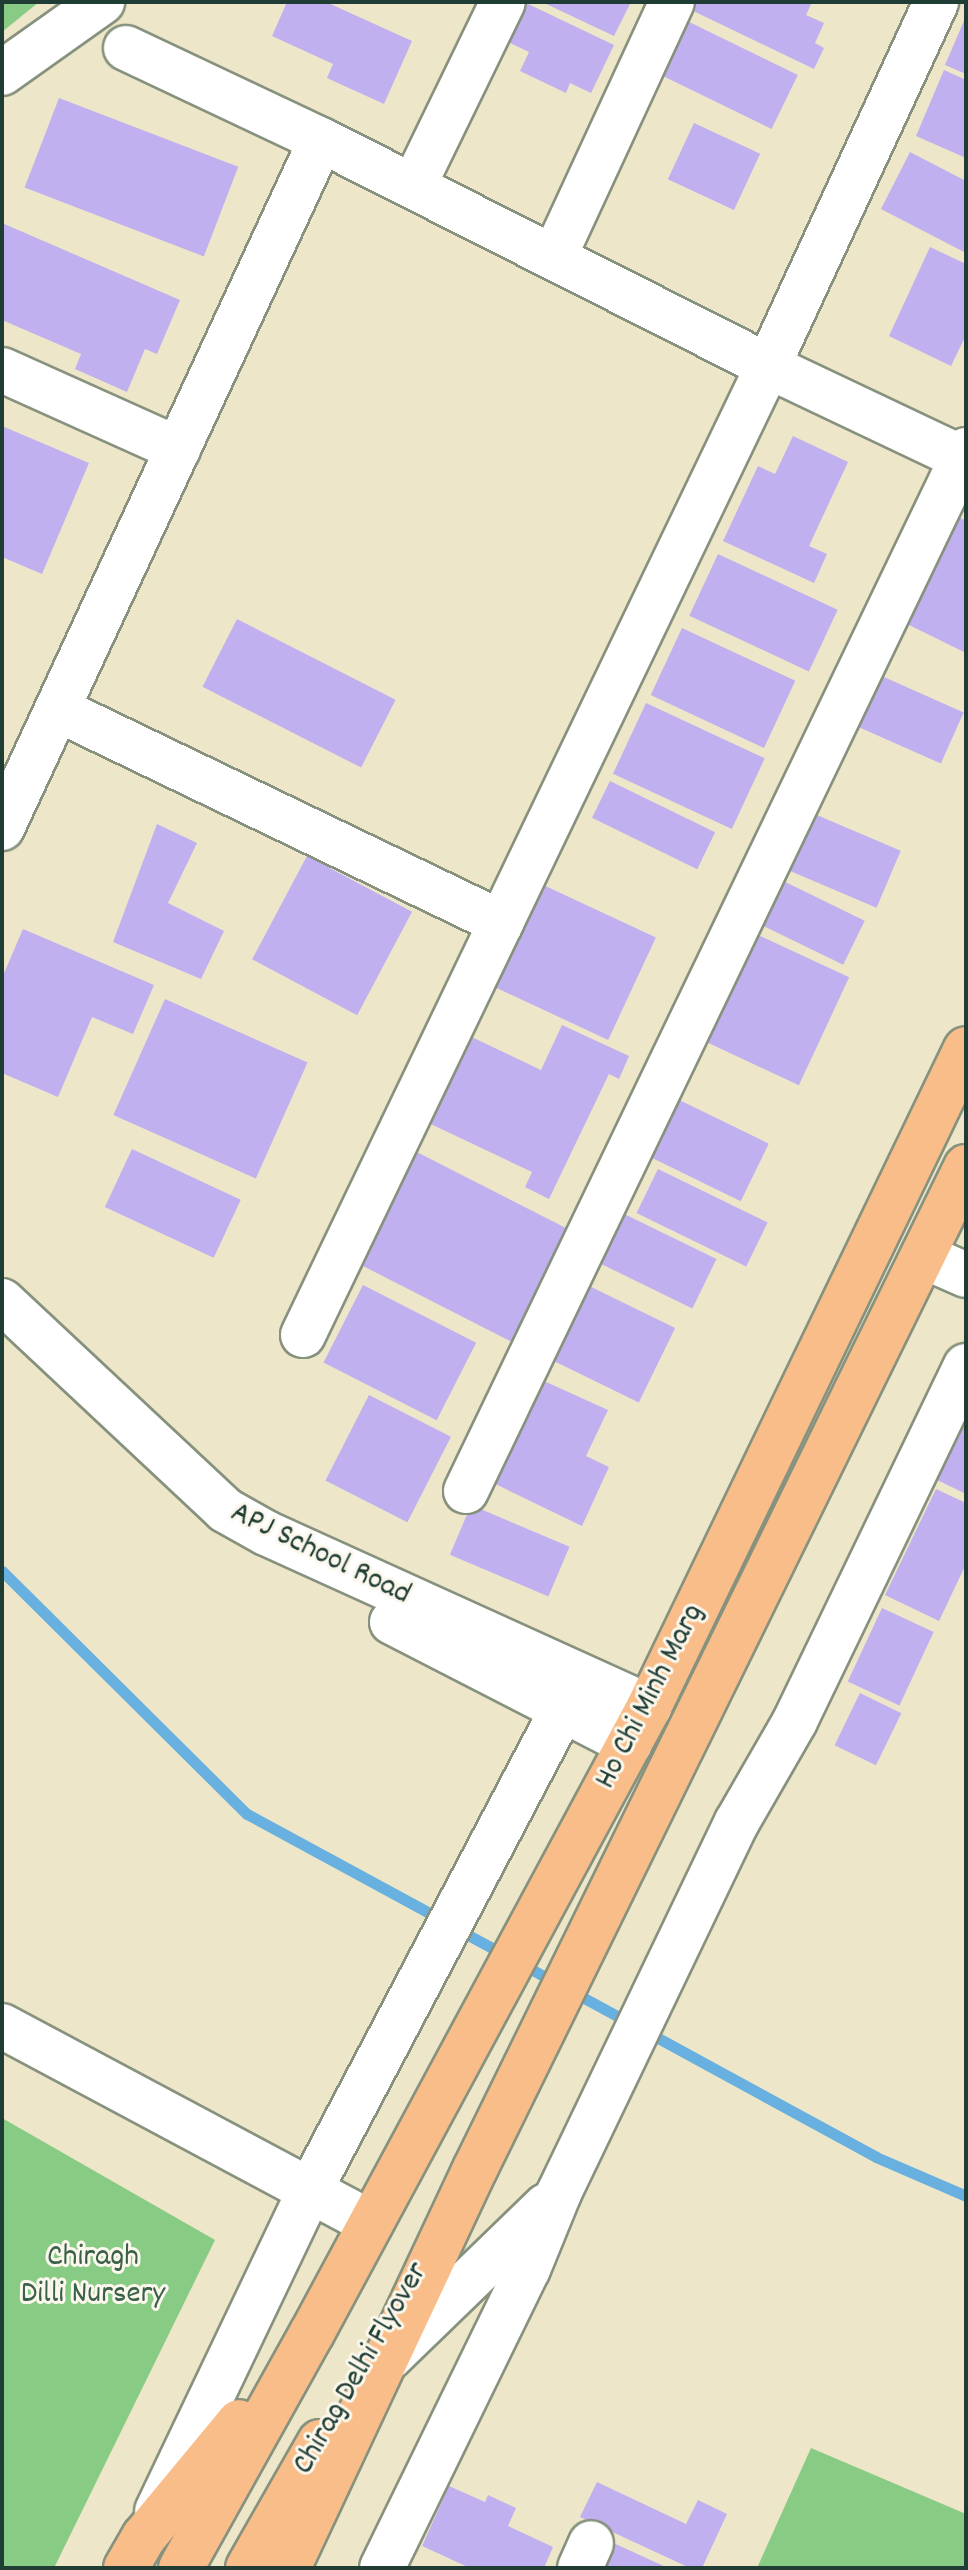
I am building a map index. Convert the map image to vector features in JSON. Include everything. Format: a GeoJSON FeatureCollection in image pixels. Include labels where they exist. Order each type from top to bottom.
{"type":"FeatureCollection","features":[{"type":"Feature","properties":{"kind":"main road","name":"Ho Chi Minh Marg"},"geometry":{"type":"LineString","coordinates":[[312,2333],[639,1726],[966,1049]]}},
{"type":"Feature","properties":{"kind":"main road","name":"Ho Chi Minh Marg"},"geometry":{"type":"LineString","coordinates":[[475,2169],[966,1167]]}},
{"type":"Feature","properties":{"kind":"main road"},"geometry":{"type":"LineString","coordinates":[[288,2568],[475,2169]]}},
{"type":"Feature","properties":{"kind":"main road","name":"Chirag Delhi Flyover"},"geometry":{"type":"LineString","coordinates":[[248,2568],[475,2169]]}},
{"type":"Feature","properties":{"kind":"main road"},"geometry":{"type":"LineString","coordinates":[[135,2553],[312,2333]]}},
{"type":"Feature","properties":{"kind":"main road","name":"Chirag Delhi Flyover"},"geometry":{"type":"LineString","coordinates":[[181,2568],[312,2333]]}},
{"type":"Feature","properties":{"kind":"street"},"geometry":{"type":"LineString","coordinates":[[2,73],[102,2]]}},
{"type":"Feature","properties":{"kind":"street"},"geometry":{"type":"LineString","coordinates":[[414,185],[503,2]]}},
{"type":"Feature","properties":{"kind":"street"},"geometry":{"type":"LineString","coordinates":[[554,257],[672,2]]}},
{"type":"Feature","properties":{"kind":"street"},"geometry":{"type":"LineString","coordinates":[[303,1335],[768,366],[936,2]]}},
{"type":"Feature","properties":{"kind":"street"},"geometry":{"type":"LineString","coordinates":[[126,48],[414,185],[768,366],[965,456],[466,1491]]}},
{"type":"Feature","properties":{"kind":"street"},"geometry":{"type":"LineString","coordinates":[[2,828],[12,780],[57,709],[321,140]]}},
{"type":"Feature","properties":{"kind":"street"},"geometry":{"type":"LineString","coordinates":[[2,370],[178,449]]}},
{"type":"Feature","properties":{"kind":"street"},"geometry":{"type":"LineString","coordinates":[[57,709],[501,923]]}},
{"type":"Feature","properties":{"kind":"street"},"geometry":{"type":"LineString","coordinates":[[923,1256],[966,1275]]}},
{"type":"Feature","properties":{"kind":"street","name":"APJ School Road"},"geometry":{"type":"LineString","coordinates":[[2,1301],[225,1510],[570,1694]]}},
{"type":"Feature","properties":{"kind":"street"},"geometry":{"type":"LineString","coordinates":[[2,1331],[61,1392],[228,1536],[639,1726]]}},
{"type":"Feature","properties":{"kind":"street"},"geometry":{"type":"LineString","coordinates":[[382,2568],[528,2269],[559,2193],[737,1822],[795,1721],[966,1366]]}},
{"type":"Feature","properties":{"kind":"street"},"geometry":{"type":"LineString","coordinates":[[135,2553],[310,2190],[570,1694]]}},
{"type":"Feature","properties":{"kind":"street"},"geometry":{"type":"LineString","coordinates":[[2,2026],[371,2223]]}},
{"type":"Feature","properties":{"kind":"street"},"geometry":{"type":"LineString","coordinates":[[389,2358],[559,2193]]}},
{"type":"Feature","properties":{"kind":"green space"},"geometry":{"type":"Polygon","coordinates":[[[2,2],[39,2],[2,32],[2,2]]]}},
{"type":"Feature","properties":{"kind":"green space","name":"Chiragh Dilli Nursery"},"geometry":{"type":"Polygon","coordinates":[[[2,2118],[215,2240],[54,2568],[2,2568],[2,2118]]]}},
{"type":"Feature","properties":{"kind":"green space"},"geometry":{"type":"Polygon","coordinates":[[[811,2448],[966,2514],[966,2568],[757,2568],[811,2448]]]}},
{"type":"Feature","properties":{"kind":"building"},"geometry":{"type":"Polygon","coordinates":[[[287,2],[326,2],[412,41],[384,104],[327,78],[333,64],[272,36],[287,2]]]}},
{"type":"Feature","properties":{"kind":"building"},"geometry":{"type":"Polygon","coordinates":[[[524,2],[614,45],[591,93],[570,83],[566,93],[520,71],[529,52],[504,40],[524,2]]]}},
{"type":"Feature","properties":{"kind":"building"},"geometry":{"type":"Polygon","coordinates":[[[542,2],[631,2],[614,36],[542,2]]]}},
{"type":"Feature","properties":{"kind":"building"},"geometry":{"type":"Polygon","coordinates":[[[690,2],[812,2],[806,15],[824,23],[815,43],[824,48],[814,69],[687,8],[690,2]]]}},
{"type":"Feature","properties":{"kind":"building"},"geometry":{"type":"Polygon","coordinates":[[[966,16],[966,74],[945,65],[966,16]]]}},
{"type":"Feature","properties":{"kind":"building"},"geometry":{"type":"Polygon","coordinates":[[[681,18],[798,75],[772,129],[655,72],[681,18]]]}},
{"type":"Feature","properties":{"kind":"building"},"geometry":{"type":"Polygon","coordinates":[[[944,70],[966,80],[966,158],[916,136],[944,70]]]}},
{"type":"Feature","properties":{"kind":"building"},"geometry":{"type":"Polygon","coordinates":[[[59,98],[238,167],[204,256],[25,188],[59,98]]]}},
{"type":"Feature","properties":{"kind":"building"},"geometry":{"type":"Polygon","coordinates":[[[694,123],[760,154],[734,210],[668,179],[694,123]]]}},
{"type":"Feature","properties":{"kind":"building"},"geometry":{"type":"Polygon","coordinates":[[[910,152],[966,181],[966,253],[881,209],[910,152]]]}},
{"type":"Feature","properties":{"kind":"building"},"geometry":{"type":"Polygon","coordinates":[[[2,223],[180,300],[157,354],[145,349],[127,392],[75,369],[81,354],[2,320],[2,223]]]}},
{"type":"Feature","properties":{"kind":"building"},"geometry":{"type":"Polygon","coordinates":[[[930,247],[966,264],[966,335],[951,366],[889,336],[930,247]]]}},
{"type":"Feature","properties":{"kind":"building"},"geometry":{"type":"Polygon","coordinates":[[[2,426],[89,463],[42,574],[2,557],[2,426]]]}},
{"type":"Feature","properties":{"kind":"building"},"geometry":{"type":"Polygon","coordinates":[[[793,436],[848,462],[809,546],[827,554],[814,583],[723,541],[758,466],[775,474],[793,436]]]}},
{"type":"Feature","properties":{"kind":"building"},"geometry":{"type":"Polygon","coordinates":[[[955,515],[966,521],[966,653],[903,622],[955,515]]]}},
{"type":"Feature","properties":{"kind":"building"},"geometry":{"type":"Polygon","coordinates":[[[718,554],[838,610],[809,671],[689,616],[718,554]]]}},
{"type":"Feature","properties":{"kind":"building"},"geometry":{"type":"Polygon","coordinates":[[[237,619],[396,700],[361,768],[202,687],[237,619]]]}},
{"type":"Feature","properties":{"kind":"building"},"geometry":{"type":"Polygon","coordinates":[[[682,628],[795,681],[764,748],[651,695],[682,628]]]}},
{"type":"Feature","properties":{"kind":"building"},"geometry":{"type":"Polygon","coordinates":[[[875,673],[964,712],[941,764],[852,724],[875,673]]]}},
{"type":"Feature","properties":{"kind":"building"},"geometry":{"type":"Polygon","coordinates":[[[646,703],[765,758],[732,829],[613,774],[646,703]]]}},
{"type":"Feature","properties":{"kind":"building"},"geometry":{"type":"Polygon","coordinates":[[[610,781],[715,832],[697,869],[592,818],[610,781]]]}},
{"type":"Feature","properties":{"kind":"building"},"geometry":{"type":"Polygon","coordinates":[[[805,810],[901,851],[877,908],[781,867],[805,810]]]}},
{"type":"Feature","properties":{"kind":"building"},"geometry":{"type":"Polygon","coordinates":[[[157,824],[197,843],[168,903],[224,931],[201,979],[113,942],[157,824]]]}},
{"type":"Feature","properties":{"kind":"building"},"geometry":{"type":"Polygon","coordinates":[[[307,856],[412,912],[357,1015],[252,959],[307,856]]]}},
{"type":"Feature","properties":{"kind":"building"},"geometry":{"type":"Polygon","coordinates":[[[773,876],[865,921],[843,965],[752,920],[773,876]]]}},
{"type":"Feature","properties":{"kind":"building"},"geometry":{"type":"Polygon","coordinates":[[[539,883],[656,938],[608,1040],[491,985],[539,883]]]}},
{"type":"Feature","properties":{"kind":"building"},"geometry":{"type":"Polygon","coordinates":[[[23,929],[154,985],[133,1034],[92,1017],[58,1097],[2,1073],[2,978],[23,929]]]}},
{"type":"Feature","properties":{"kind":"building"},"geometry":{"type":"Polygon","coordinates":[[[754,933],[849,977],[799,1085],[704,1041],[754,933]]]}},
{"type":"Feature","properties":{"kind":"building"},"geometry":{"type":"Polygon","coordinates":[[[165,999],[308,1062],[256,1178],[113,1115],[165,999]]]}},
{"type":"Feature","properties":{"kind":"building"},"geometry":{"type":"Polygon","coordinates":[[[562,1025],[629,1056],[619,1079],[609,1074],[549,1199],[525,1187],[532,1172],[418,1118],[459,1031],[541,1070],[562,1025]]]}},
{"type":"Feature","properties":{"kind":"building"},"geometry":{"type":"Polygon","coordinates":[[[669,1095],[769,1144],[741,1201],[641,1153],[669,1095]]]}},
{"type":"Feature","properties":{"kind":"building"},"geometry":{"type":"Polygon","coordinates":[[[405,1146],[570,1230],[513,1342],[348,1258],[405,1146]]]}},
{"type":"Feature","properties":{"kind":"building"},"geometry":{"type":"Polygon","coordinates":[[[132,1149],[241,1200],[214,1258],[105,1207],[132,1149]]]}},
{"type":"Feature","properties":{"kind":"building"},"geometry":{"type":"Polygon","coordinates":[[[658,1169],[768,1222],[746,1267],[637,1213],[658,1169]]]}},
{"type":"Feature","properties":{"kind":"building"},"geometry":{"type":"Polygon","coordinates":[[[614,1209],[716,1259],[692,1308],[590,1258],[614,1209]]]}},
{"type":"Feature","properties":{"kind":"building"},"geometry":{"type":"Polygon","coordinates":[[[579,1281],[675,1328],[639,1403],[543,1356],[579,1281]]]}},
{"type":"Feature","properties":{"kind":"building"},"geometry":{"type":"Polygon","coordinates":[[[363,1285],[476,1343],[437,1420],[324,1363],[363,1285]]]}},
{"type":"Feature","properties":{"kind":"building"},"geometry":{"type":"Polygon","coordinates":[[[533,1376],[608,1410],[586,1456],[609,1467],[582,1526],[485,1479],[533,1376]]]}},
{"type":"Feature","properties":{"kind":"building"},"geometry":{"type":"Polygon","coordinates":[[[369,1395],[451,1437],[407,1522],[325,1481],[369,1395]]]}},
{"type":"Feature","properties":{"kind":"building"},"geometry":{"type":"Polygon","coordinates":[[[966,1403],[966,1494],[931,1477],[966,1403]]]}},
{"type":"Feature","properties":{"kind":"building"},"geometry":{"type":"Polygon","coordinates":[[[936,1489],[966,1503],[966,1564],[939,1621],[885,1595],[936,1489]]]}},
{"type":"Feature","properties":{"kind":"building"},"geometry":{"type":"Polygon","coordinates":[[[471,1505],[569,1547],[548,1597],[450,1555],[471,1505]]]}},
{"type":"Feature","properties":{"kind":"building"},"geometry":{"type":"Polygon","coordinates":[[[882,1608],[934,1632],[899,1706],[848,1681],[882,1608]]]}},
{"type":"Feature","properties":{"kind":"building"},"geometry":{"type":"Polygon","coordinates":[[[860,1693],[901,1713],[876,1765],[835,1745],[860,1693]]]}},
{"type":"Feature","properties":{"kind":"building"},"geometry":{"type":"Polygon","coordinates":[[[597,2482],[686,2524],[698,2500],[727,2514],[702,2568],[690,2568],[580,2517],[597,2482]]]}},
{"type":"Feature","properties":{"kind":"building"},"geometry":{"type":"Polygon","coordinates":[[[449,2486],[485,2502],[488,2495],[516,2508],[508,2526],[553,2547],[544,2568],[470,2568],[422,2546],[449,2486]]]}},
{"type":"Feature","properties":{"kind":"building"},"geometry":{"type":"Polygon","coordinates":[[[609,2541],[668,2568],[596,2568],[609,2541]]]}},
{"type":"Feature","properties":{"kind":"waterway"},"geometry":{"type":"LineString","coordinates":[[2,1571],[247,1814],[442,1920]]}},
{"type":"Feature","properties":{"kind":"waterway"},"geometry":{"type":"LineString","coordinates":[[457,1929],[505,1955]]}},
{"type":"Feature","properties":{"kind":"waterway"},"geometry":{"type":"LineString","coordinates":[[520,1963],[558,1984]]}},
{"type":"Feature","properties":{"kind":"waterway"},"geometry":{"type":"LineString","coordinates":[[573,1992],[632,2024]]}},
{"type":"Feature","properties":{"kind":"waterway"},"geometry":{"type":"LineString","coordinates":[[647,2032],[876,2157],[966,2196]]}}]}
